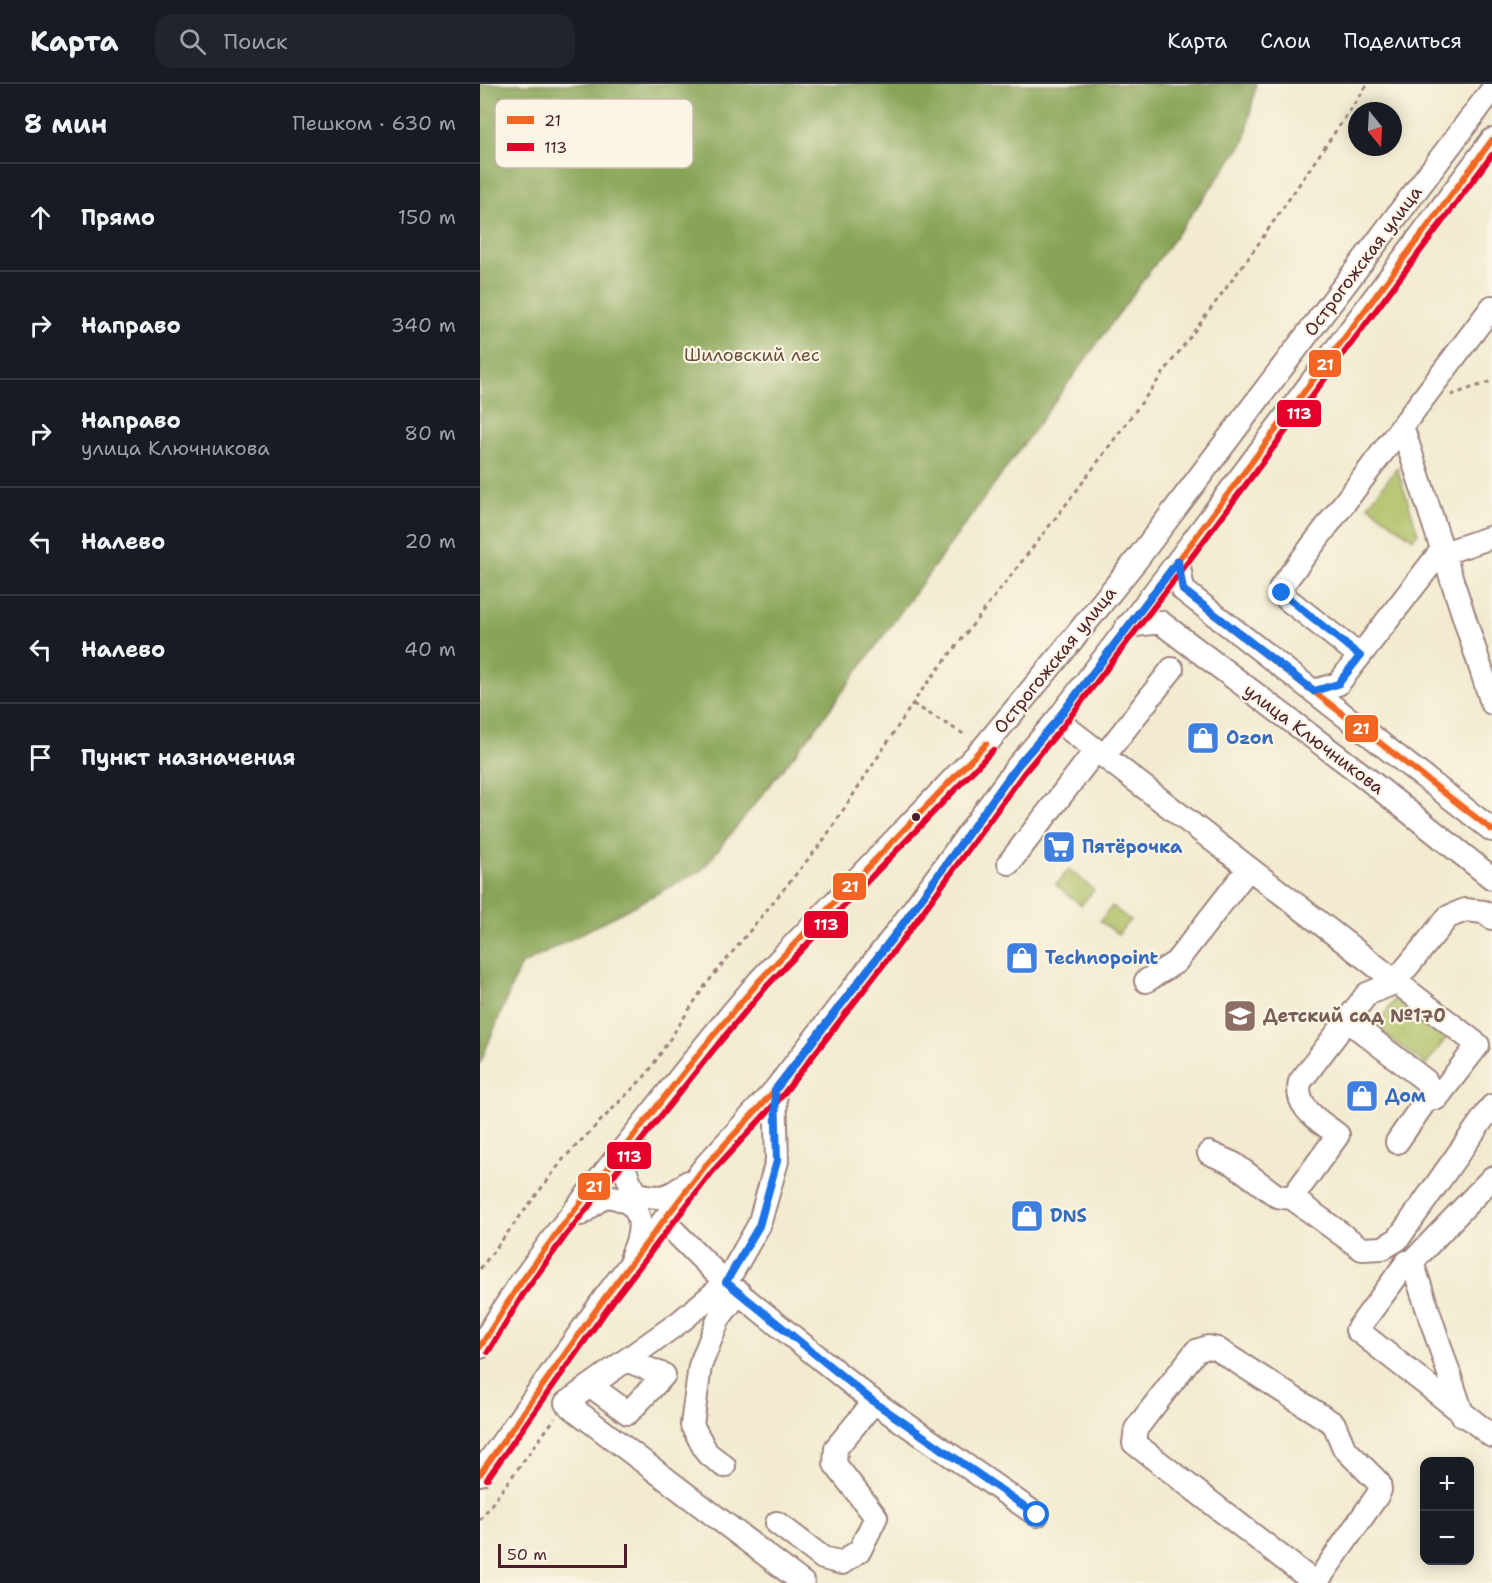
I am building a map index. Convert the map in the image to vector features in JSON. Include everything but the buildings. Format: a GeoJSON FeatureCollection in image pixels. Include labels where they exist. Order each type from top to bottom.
{"type":"FeatureCollection","features":[{"type":"Feature","properties":{"kind":"street","name":"Острогожская улица"},"geometry":{"type":"LineString","coordinates":[[480,1347],[517,1288],[559,1230],[641,1125],[760,980],[984,747],[1056,660],[1138,558],[1492,90]]}},
{"type":"Feature","properties":{"kind":"street"},"geometry":{"type":"LineString","coordinates":[[641,1125],[625,1159],[625,1175],[637,1194],[655,1198],[672,1196],[706,1165],[775,1090],[897,932],[1017,766],[1057,720],[1178,561],[1492,140]]}},
{"type":"Feature","properties":{"kind":"street"},"geometry":{"type":"LineString","coordinates":[[1360,656],[1287,599],[1281,588],[1492,307]]}},
{"type":"Feature","properties":{"kind":"street"},"geometry":{"type":"LineString","coordinates":[[1402,426],[1492,704]]}},
{"type":"Feature","properties":{"kind":"street"},"geometry":{"type":"LineString","coordinates":[[1314,691],[1338,684],[1438,555],[1492,537]]}},
{"type":"Feature","properties":{"kind":"street","name":"улица Ключникова"},"geometry":{"type":"LineString","coordinates":[[1178,561],[1183,590],[1492,830]]}},
{"type":"Feature","properties":{"kind":"street","name":"улица Ключникова"},"geometry":{"type":"LineString","coordinates":[[1127,626],[1160,622],[1350,766],[1492,878]]}},
{"type":"Feature","properties":{"kind":"street"},"geometry":{"type":"LineString","coordinates":[[1009,863],[1172,669]]}},
{"type":"Feature","properties":{"kind":"street"},"geometry":{"type":"LineString","coordinates":[[1338,684],[1339,710]]}},
{"type":"Feature","properties":{"kind":"street"},"geometry":{"type":"LineString","coordinates":[[1057,720],[1396,981],[1485,1045],[1437,1098],[1431,1093],[1426,1081],[1347,1020]]}},
{"type":"Feature","properties":{"kind":"street"},"geometry":{"type":"LineString","coordinates":[[1146,981],[1176,962],[1249,868]]}},
{"type":"Feature","properties":{"kind":"street"},"geometry":{"type":"LineString","coordinates":[[1292,1198],[1338,1135],[1301,1105],[1298,1091],[1300,1082],[1367,994],[1396,981],[1448,917],[1465,910],[1484,912],[1492,918]]}},
{"type":"Feature","properties":{"kind":"street"},"geometry":{"type":"LineString","coordinates":[[724,1466],[707,1453],[692,1425],[700,1366],[759,1226],[777,1161],[775,1090]]}},
{"type":"Feature","properties":{"kind":"street"},"geometry":{"type":"LineString","coordinates":[[1398,1142],[1431,1093]]}},
{"type":"Feature","properties":{"kind":"street"},"geometry":{"type":"LineString","coordinates":[[1209,1153],[1234,1164],[1276,1196],[1292,1198],[1362,1249],[1383,1248],[1398,1239],[1492,1106]]}},
{"type":"Feature","properties":{"kind":"street"},"geometry":{"type":"LineString","coordinates":[[480,1474],[621,1278],[706,1165]]}},
{"type":"Feature","properties":{"kind":"street"},"geometry":{"type":"LineString","coordinates":[[1492,1178],[1412,1262],[1407,1262],[1357,1330],[1463,1416],[1492,1436]]}},
{"type":"Feature","properties":{"kind":"street"},"geometry":{"type":"LineString","coordinates":[[559,1230],[604,1196],[620,1197],[630,1202],[641,1221],[639,1240],[621,1278]]}},
{"type":"Feature","properties":{"kind":"street"},"geometry":{"type":"LineString","coordinates":[[664,1221],[732,1287],[874,1402],[1037,1515]]}},
{"type":"Feature","properties":{"kind":"street"},"geometry":{"type":"LineString","coordinates":[[1412,1262],[1463,1416]]}},
{"type":"Feature","properties":{"kind":"street"},"geometry":{"type":"LineString","coordinates":[[732,1287],[566,1403],[803,1583]]}},
{"type":"Feature","properties":{"kind":"street"},"geometry":{"type":"LineString","coordinates":[[1208,1347],[1217,1349],[1334,1424],[1344,1448],[1379,1483],[1380,1490],[1377,1496],[1315,1583],[1134,1443],[1136,1429],[1196,1351],[1208,1347]]}},
{"type":"Feature","properties":{"kind":"street"},"geometry":{"type":"LineString","coordinates":[[591,1386],[628,1413],[664,1375],[628,1361]]}},
{"type":"Feature","properties":{"kind":"street"},"geometry":{"type":"LineString","coordinates":[[777,1523],[823,1558],[842,1563],[860,1550],[876,1517],[835,1464],[836,1448],[874,1402]]}},
{"type":"Feature","properties":{"kind":"path"},"geometry":{"type":"LineString","coordinates":[[480,1269],[566,1156],[647,1074],[704,987],[823,841],[919,694],[1071,498],[1252,253],[1368,84]]}},
{"type":"Feature","properties":{"kind":"path"},"geometry":{"type":"LineString","coordinates":[[1428,392],[1440,398],[1492,381]]}},
{"type":"Feature","properties":{"kind":"path"},"geometry":{"type":"LineString","coordinates":[[480,1520],[566,1403]]}},
{"type":"Feature","properties":{"kind":"green space","name":"Шиловский лес"},"geometry":{"type":"Polygon","coordinates":[[[480,84],[1256,84],[1245,141],[819,724],[702,870],[520,966],[480,1064],[480,84]]]}},
{"type":"Feature","properties":{"kind":"green space"},"geometry":{"type":"Polygon","coordinates":[[[1397,468],[1418,533],[1413,539],[1368,505],[1397,468]]]}},
{"type":"Feature","properties":{"kind":"green space"},"geometry":{"type":"Polygon","coordinates":[[[1069,869],[1094,890],[1081,905],[1056,885],[1069,869]]]}},
{"type":"Feature","properties":{"kind":"green space"},"geometry":{"type":"Polygon","coordinates":[[[1112,906],[1130,920],[1118,934],[1100,921],[1112,906]]]}},
{"type":"Feature","properties":{"kind":"green space"},"geometry":{"type":"Polygon","coordinates":[[[1398,995],[1450,1033],[1426,1065],[1375,1027],[1398,995]]]}},
{"type":"Feature","properties":{"kind":"transit line","name":"21"},"geometry":{"type":"LineString","coordinates":[[480,1474],[606,1296],[706,1165],[775,1090],[897,932],[1017,767],[1057,720],[1178,561],[1492,140]]}},
{"type":"Feature","properties":{"kind":"transit line","name":"113"},"geometry":{"type":"LineString","coordinates":[[487,1479],[613,1301],[713,1171],[782,1096],[904,938],[1024,773],[1064,725],[1185,566],[1492,155]]}},
{"type":"Feature","properties":{"kind":"transit line","name":"21"},"geometry":{"type":"LineString","coordinates":[[1178,561],[1183,590],[1492,830]]}},
{"type":"Feature","properties":{"kind":"transit line","name":"21"},"geometry":{"type":"LineString","coordinates":[[480,1347],[517,1288],[559,1230],[712,1037],[760,980],[986,744]]}},
{"type":"Feature","properties":{"kind":"transit line","name":"113"},"geometry":{"type":"LineString","coordinates":[[488,1352],[524,1293],[566,1235],[719,1043],[767,986],[993,750]]}},
{"type":"Feature","properties":{"kind":"place","name":"Ozon"},"geometry":{"type":"Point","coordinates":[1203,738]}},
{"type":"Feature","properties":{"kind":"place","name":"Пятёрочка"},"geometry":{"type":"Point","coordinates":[1059,847]}},
{"type":"Feature","properties":{"kind":"place","name":"Technopoint"},"geometry":{"type":"Point","coordinates":[1022,958]}},
{"type":"Feature","properties":{"kind":"place","name":"Детский сад №170"},"geometry":{"type":"Point","coordinates":[1240,1016]}},
{"type":"Feature","properties":{"kind":"place","name":"Дом"},"geometry":{"type":"Point","coordinates":[1362,1096]}},
{"type":"Feature","properties":{"kind":"place","name":"DNS"},"geometry":{"type":"Point","coordinates":[1027,1216]}},
{"type":"Feature","properties":{"kind":"route"},"geometry":{"type":"LineString","coordinates":[[1037,1515],[874,1402],[782,1325],[726,1282],[759,1226],[777,1161],[775,1090],[897,932],[1017,766],[1057,720],[1178,561],[1183,590],[1314,691],[1338,684],[1360,656],[1282,593]]}}]}
